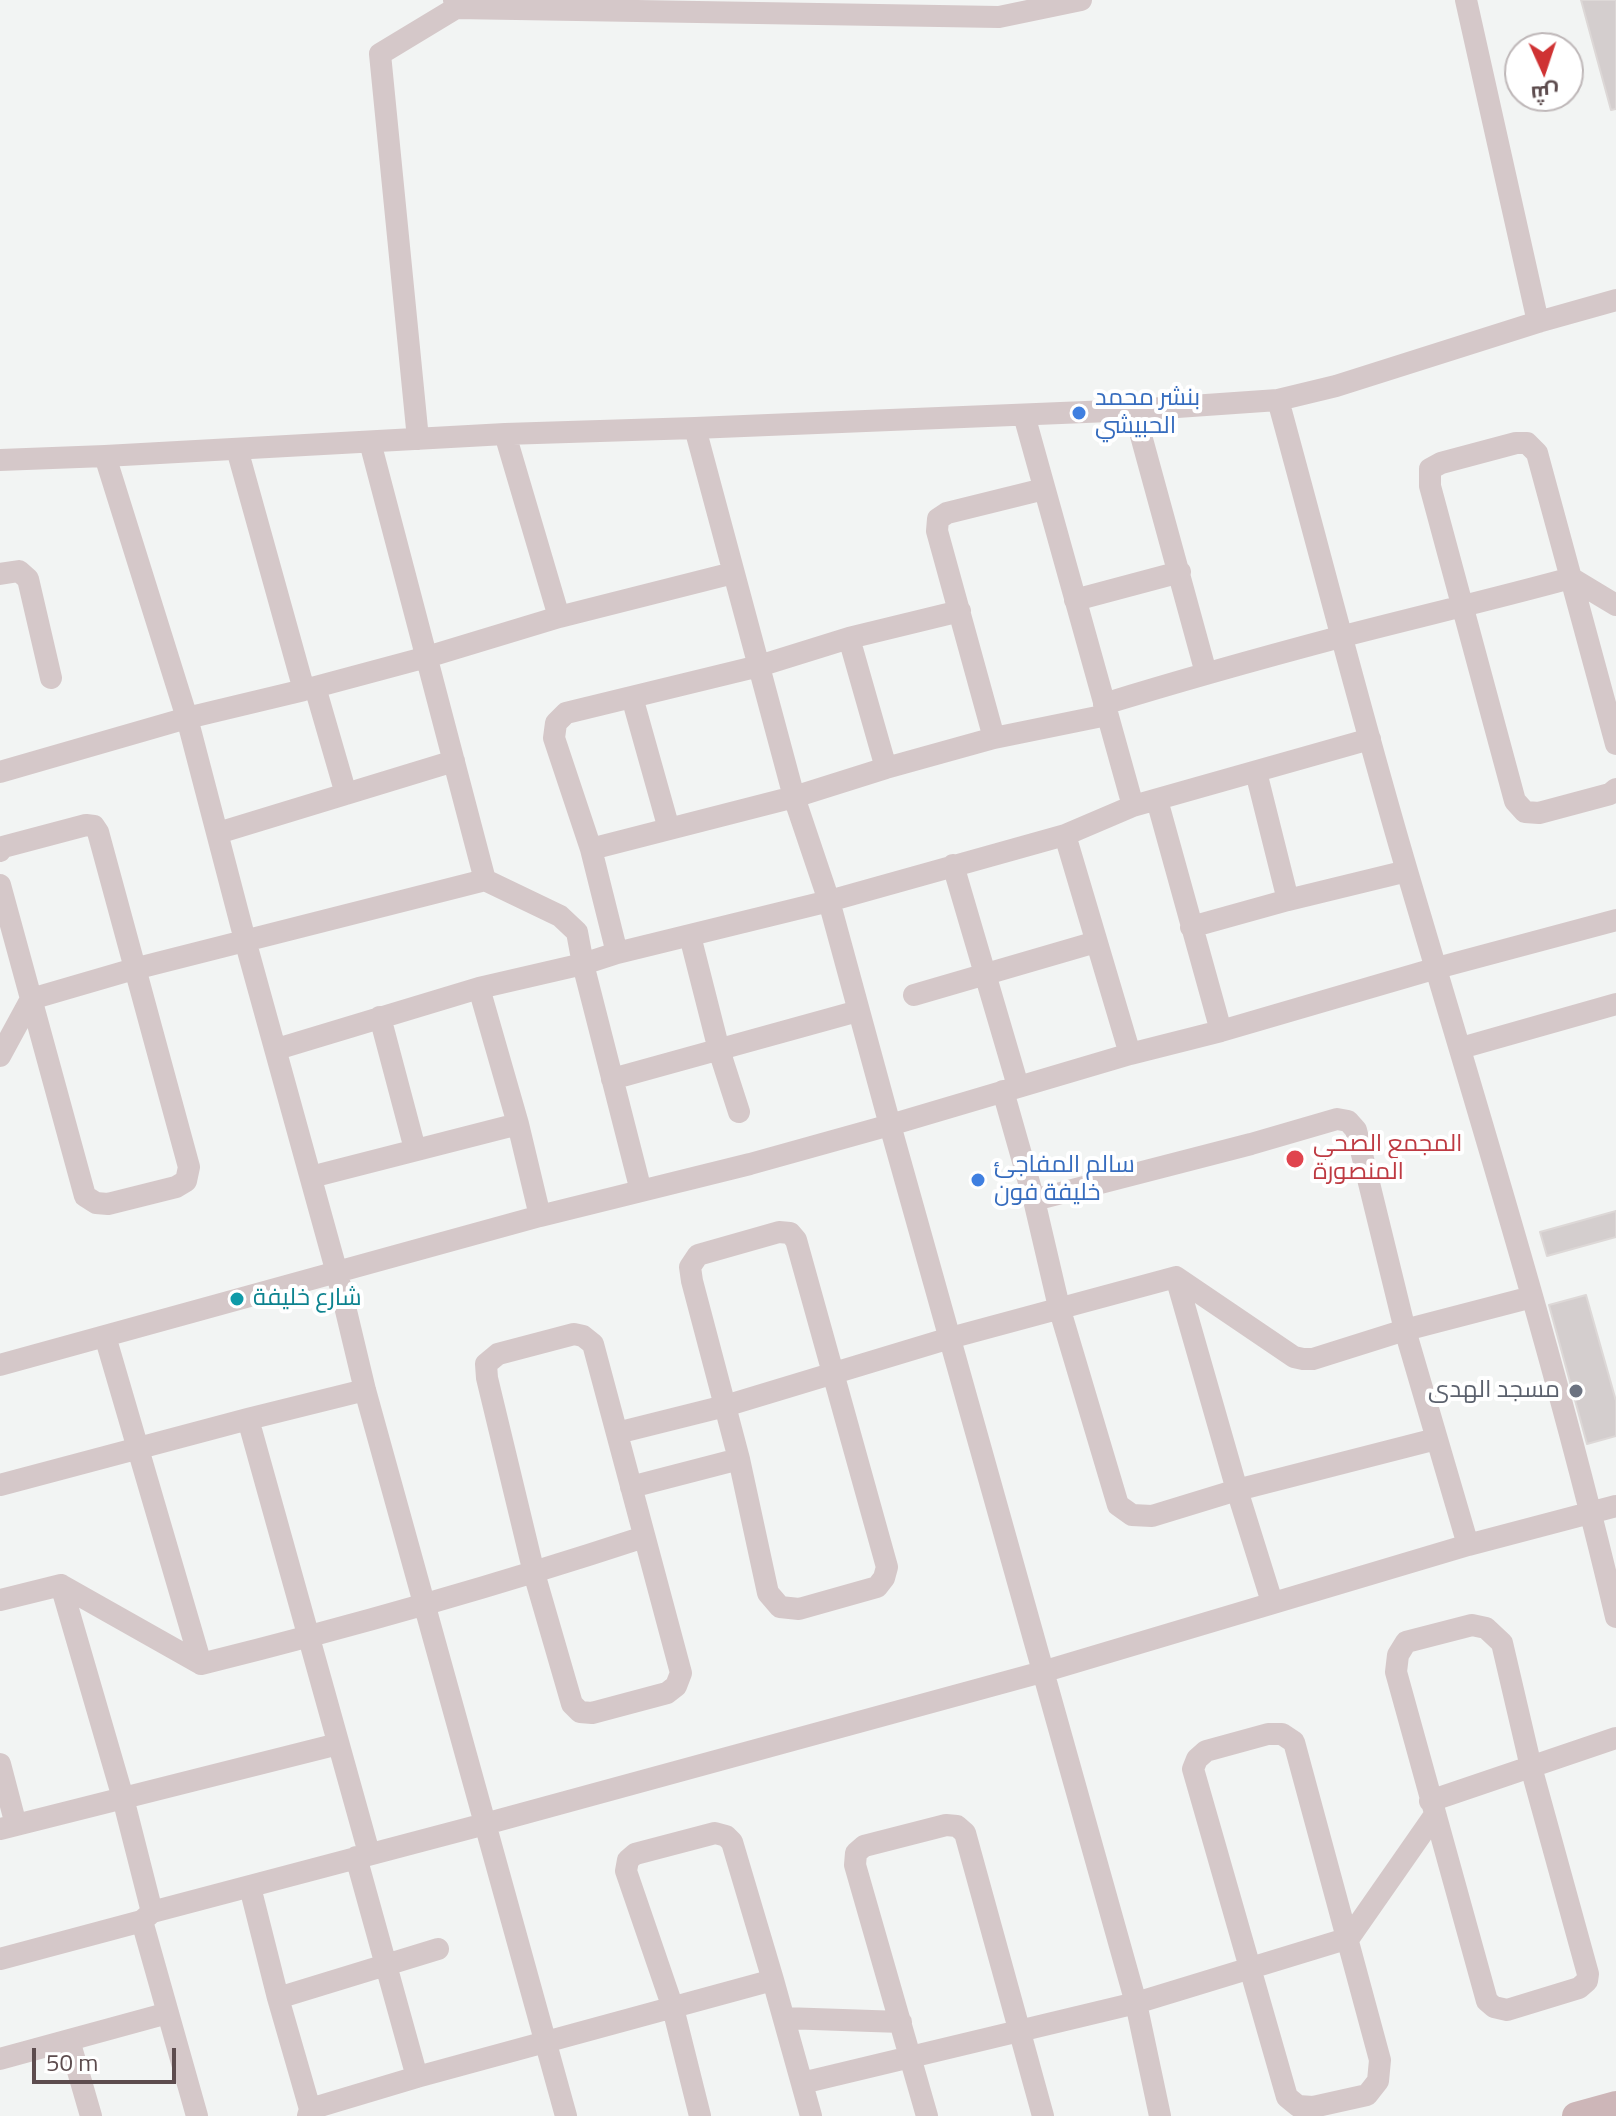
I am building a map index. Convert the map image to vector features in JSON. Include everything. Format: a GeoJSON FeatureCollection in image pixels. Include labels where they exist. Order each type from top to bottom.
{"type":"FeatureCollection","features":[{"type":"Feature","properties":{"kind":"main road"},"geometry":{"type":"LineString","coordinates":[[1576,2116],[1616,2105]]}},
{"type":"Feature","properties":{"kind":"street"},"geometry":{"type":"LineString","coordinates":[[418,439],[380,54],[455,4],[999,17],[1081,0]]}},
{"type":"Feature","properties":{"kind":"street"},"geometry":{"type":"LineString","coordinates":[[1466,0],[1538,322]]}},
{"type":"Feature","properties":{"kind":"street"},"geometry":{"type":"LineString","coordinates":[[0,460],[505,434],[1134,410],[1278,400],[1336,386],[1616,300]]}},
{"type":"Feature","properties":{"kind":"street"},"geometry":{"type":"LineString","coordinates":[[1278,400],[1407,871],[1461,1048],[1592,1513],[1616,1617]]}},
{"type":"Feature","properties":{"kind":"street"},"geometry":{"type":"LineString","coordinates":[[1134,410],[1206,673]]}},
{"type":"Feature","properties":{"kind":"street"},"geometry":{"type":"LineString","coordinates":[[1024,415],[1133,806]]}},
{"type":"Feature","properties":{"kind":"street"},"geometry":{"type":"LineString","coordinates":[[695,428],[794,797],[829,901],[1136,2003],[1160,2116]]}},
{"type":"Feature","properties":{"kind":"street"},"geometry":{"type":"LineString","coordinates":[[505,434],[559,617]]}},
{"type":"Feature","properties":{"kind":"street"},"geometry":{"type":"LineString","coordinates":[[370,442],[485,880]]}},
{"type":"Feature","properties":{"kind":"street"},"geometry":{"type":"LineString","coordinates":[[1616,744],[1537,453],[1527,443],[1516,443],[1441,463],[1430,469],[1430,486],[1515,801],[1525,812],[1539,813],[1610,794],[1616,789]]}},
{"type":"Feature","properties":{"kind":"street"},"geometry":{"type":"LineString","coordinates":[[237,449],[346,794]]}},
{"type":"Feature","properties":{"kind":"street"},"geometry":{"type":"LineString","coordinates":[[105,456],[187,718],[337,1273],[365,1390],[566,2116]]}},
{"type":"Feature","properties":{"kind":"street"},"geometry":{"type":"LineString","coordinates":[[994,738],[937,531],[938,519],[947,513],[1044,489]]}},
{"type":"Feature","properties":{"kind":"street"},"geometry":{"type":"LineString","coordinates":[[0,574],[19,571],[28,579],[51,678]]}},
{"type":"Feature","properties":{"kind":"street"},"geometry":{"type":"LineString","coordinates":[[1075,600],[1180,572]]}},
{"type":"Feature","properties":{"kind":"street"},"geometry":{"type":"LineString","coordinates":[[0,772],[187,718],[427,657],[559,617],[733,573]]}},
{"type":"Feature","properties":{"kind":"street"},"geometry":{"type":"LineString","coordinates":[[591,849],[794,797],[886,768],[1106,709],[1206,673],[1571,578],[1616,605]]}},
{"type":"Feature","properties":{"kind":"street"},"geometry":{"type":"LineString","coordinates":[[617,953],[591,849],[554,738],[556,723],[566,713],[759,666],[849,638],[960,611]]}},
{"type":"Feature","properties":{"kind":"street"},"geometry":{"type":"LineString","coordinates":[[849,638],[886,768]]}},
{"type":"Feature","properties":{"kind":"street"},"geometry":{"type":"LineString","coordinates":[[632,697],[669,829]]}},
{"type":"Feature","properties":{"kind":"street"},"geometry":{"type":"LineString","coordinates":[[277,1049],[479,988],[829,901],[1065,835],[1133,806],[1370,739]]}},
{"type":"Feature","properties":{"kind":"street"},"geometry":{"type":"LineString","coordinates":[[218,833],[454,761]]}},
{"type":"Feature","properties":{"kind":"street"},"geometry":{"type":"LineString","coordinates":[[1256,772],[1288,900]]}},
{"type":"Feature","properties":{"kind":"street"},"geometry":{"type":"LineString","coordinates":[[1157,800],[1221,1031]]}},
{"type":"Feature","properties":{"kind":"street"},"geometry":{"type":"LineString","coordinates":[[0,851],[3,847],[86,825],[94,826],[98,832],[189,1167],[186,1181],[176,1187],[108,1204],[96,1203],[85,1196],[0,885]]}},
{"type":"Feature","properties":{"kind":"street"},"geometry":{"type":"LineString","coordinates":[[1065,835],[1130,1054]]}},
{"type":"Feature","properties":{"kind":"street"},"geometry":{"type":"LineString","coordinates":[[953,865],[984,974],[1059,1307],[1118,1505],[1132,1515],[1152,1516],[1237,1490],[1436,1439]]}},
{"type":"Feature","properties":{"kind":"street"},"geometry":{"type":"LineString","coordinates":[[1191,927],[1407,871]]}},
{"type":"Feature","properties":{"kind":"street"},"geometry":{"type":"LineString","coordinates":[[0,1056],[31,999],[134,969],[485,880],[560,916],[577,932],[641,1191]]}},
{"type":"Feature","properties":{"kind":"street"},"geometry":{"type":"LineString","coordinates":[[0,1365],[540,1216],[750,1164],[1130,1054],[1616,920]]}},
{"type":"Feature","properties":{"kind":"street"},"geometry":{"type":"LineString","coordinates":[[690,936],[719,1050],[739,1112]]}},
{"type":"Feature","properties":{"kind":"street"},"geometry":{"type":"LineString","coordinates":[[914,995],[1096,942]]}},
{"type":"Feature","properties":{"kind":"street"},"geometry":{"type":"LineString","coordinates":[[479,988],[518,1124],[540,1216]]}},
{"type":"Feature","properties":{"kind":"street"},"geometry":{"type":"LineString","coordinates":[[1461,1048],[1616,1004]]}},
{"type":"Feature","properties":{"kind":"street"},"geometry":{"type":"LineString","coordinates":[[612,1079],[858,1011]]}},
{"type":"Feature","properties":{"kind":"street"},"geometry":{"type":"LineString","coordinates":[[380,1017],[415,1149]]}},
{"type":"Feature","properties":{"kind":"street"},"geometry":{"type":"LineString","coordinates":[[1034,1200],[1337,1119],[1348,1121],[1356,1130],[1405,1330],[1468,1545]]}},
{"type":"Feature","properties":{"kind":"street"},"geometry":{"type":"LineString","coordinates":[[311,1177],[518,1124]]}},
{"type":"Feature","properties":{"kind":"street"},"geometry":{"type":"LineString","coordinates":[[779,1232],[790,1233],[796,1240],[833,1375],[887,1567],[877,1587],[799,1609],[780,1607],[768,1593],[739,1459],[690,1267],[698,1255],[779,1232]]}},
{"type":"Feature","properties":{"kind":"street"},"geometry":{"type":"LineString","coordinates":[[617,1433],[725,1406],[950,1338],[1176,1277],[1294,1357],[1303,1359],[1313,1359],[1405,1330],[1532,1297]]}},
{"type":"Feature","properties":{"kind":"street"},"geometry":{"type":"LineString","coordinates":[[1176,1277],[1272,1602]]}},
{"type":"Feature","properties":{"kind":"street"},"geometry":{"type":"LineString","coordinates":[[574,1334],[583,1336],[593,1344],[631,1487],[681,1673],[676,1686],[667,1693],[592,1713],[580,1712],[572,1704],[534,1573],[486,1364],[498,1354],[574,1334]]}},
{"type":"Feature","properties":{"kind":"street"},"geometry":{"type":"LineString","coordinates":[[105,1336],[201,1664]]}},
{"type":"Feature","properties":{"kind":"street"},"geometry":{"type":"LineString","coordinates":[[0,1485],[365,1390]]}},
{"type":"Feature","properties":{"kind":"street"},"geometry":{"type":"LineString","coordinates":[[248,1419],[338,1744],[387,1964],[417,2077]]}},
{"type":"Feature","properties":{"kind":"street"},"geometry":{"type":"LineString","coordinates":[[631,1487],[739,1459]]}},
{"type":"Feature","properties":{"kind":"street"},"geometry":{"type":"LineString","coordinates":[[0,1959],[363,1855],[1042,1672],[1468,1545],[1616,1506]]}},
{"type":"Feature","properties":{"kind":"street"},"geometry":{"type":"LineString","coordinates":[[0,1600],[61,1585],[201,1664],[424,1606],[644,1537]]}},
{"type":"Feature","properties":{"kind":"street"},"geometry":{"type":"LineString","coordinates":[[61,1585],[123,1798],[168,2013],[197,2116]]}},
{"type":"Feature","properties":{"kind":"street"},"geometry":{"type":"LineString","coordinates":[[1472,1625],[1486,1628],[1502,1643],[1531,1767],[1588,1974],[1587,1981],[1579,1988],[1507,2010],[1494,2007],[1487,2001],[1432,1808],[1396,1672],[1398,1655],[1406,1642],[1472,1625]]}},
{"type":"Feature","properties":{"kind":"street"},"geometry":{"type":"LineString","coordinates":[[1268,1734],[1282,1734],[1294,1742],[1380,2060],[1378,2081],[1367,2095],[1313,2107],[1298,2106],[1287,2097],[1249,1969],[1193,1769],[1197,1759],[1206,1751],[1268,1734]]}},
{"type":"Feature","properties":{"kind":"street"},"geometry":{"type":"LineString","coordinates":[[802,2083],[1136,2003],[1349,1938],[1432,1808],[1531,1767],[1616,1738]]}},
{"type":"Feature","properties":{"kind":"street"},"geometry":{"type":"LineString","coordinates":[[0,1764],[8,1827],[338,1744]]}},
{"type":"Feature","properties":{"kind":"street"},"geometry":{"type":"LineString","coordinates":[[927,2116],[855,1865],[856,1853],[864,1846],[946,1825],[957,1826],[965,1833],[1043,2116]]}},
{"type":"Feature","properties":{"kind":"street"},"geometry":{"type":"LineString","coordinates":[[700,2116],[673,2008],[626,1871],[628,1860],[635,1854],[715,1833],[726,1836],[732,1842],[811,2116]]}},
{"type":"Feature","properties":{"kind":"street"},"geometry":{"type":"LineString","coordinates":[[250,1887],[309,2112],[417,2077],[773,1980]]}},
{"type":"Feature","properties":{"kind":"street"},"geometry":{"type":"LineString","coordinates":[[278,1998],[438,1949]]}},
{"type":"Feature","properties":{"kind":"street"},"geometry":{"type":"LineString","coordinates":[[0,2059],[168,2013]]}},
{"type":"Feature","properties":{"kind":"street"},"geometry":{"type":"LineString","coordinates":[[784,2018],[901,2022]]}},
{"type":"Feature","properties":{"kind":"street"},"geometry":{"type":"LineString","coordinates":[[69,2040],[91,2116]]}},
{"type":"Feature","properties":{"kind":"building"},"geometry":{"type":"Polygon","coordinates":[[[1581,0],[1616,0],[1616,109],[1611,110],[1581,0]]]}},
{"type":"Feature","properties":{"kind":"building"},"geometry":{"type":"Polygon","coordinates":[[[1616,1211],[1616,1237],[1547,1256],[1540,1232],[1616,1211]]]}},
{"type":"Feature","properties":{"kind":"building"},"geometry":{"type":"Polygon","coordinates":[[[1586,1295],[1616,1401],[1616,1436],[1587,1444],[1549,1305],[1586,1295]]]}},
{"type":"Feature","properties":{"kind":"place","name":"بنشر محمد الحبيشي"},"geometry":{"type":"Point","coordinates":[1079,413]}},
{"type":"Feature","properties":{"kind":"place","name":"المجمع الصحي المنصورة"},"geometry":{"type":"Point","coordinates":[1295,1159]}},
{"type":"Feature","properties":{"kind":"place","name":"سالم المفاجئ خليفة فون"},"geometry":{"type":"Point","coordinates":[978,1180]}},
{"type":"Feature","properties":{"kind":"place","name":"شارع خليفة"},"geometry":{"type":"Point","coordinates":[237,1299]}},
{"type":"Feature","properties":{"kind":"place","name":"مسجد الهدى"},"geometry":{"type":"Point","coordinates":[1576,1391]}}]}
